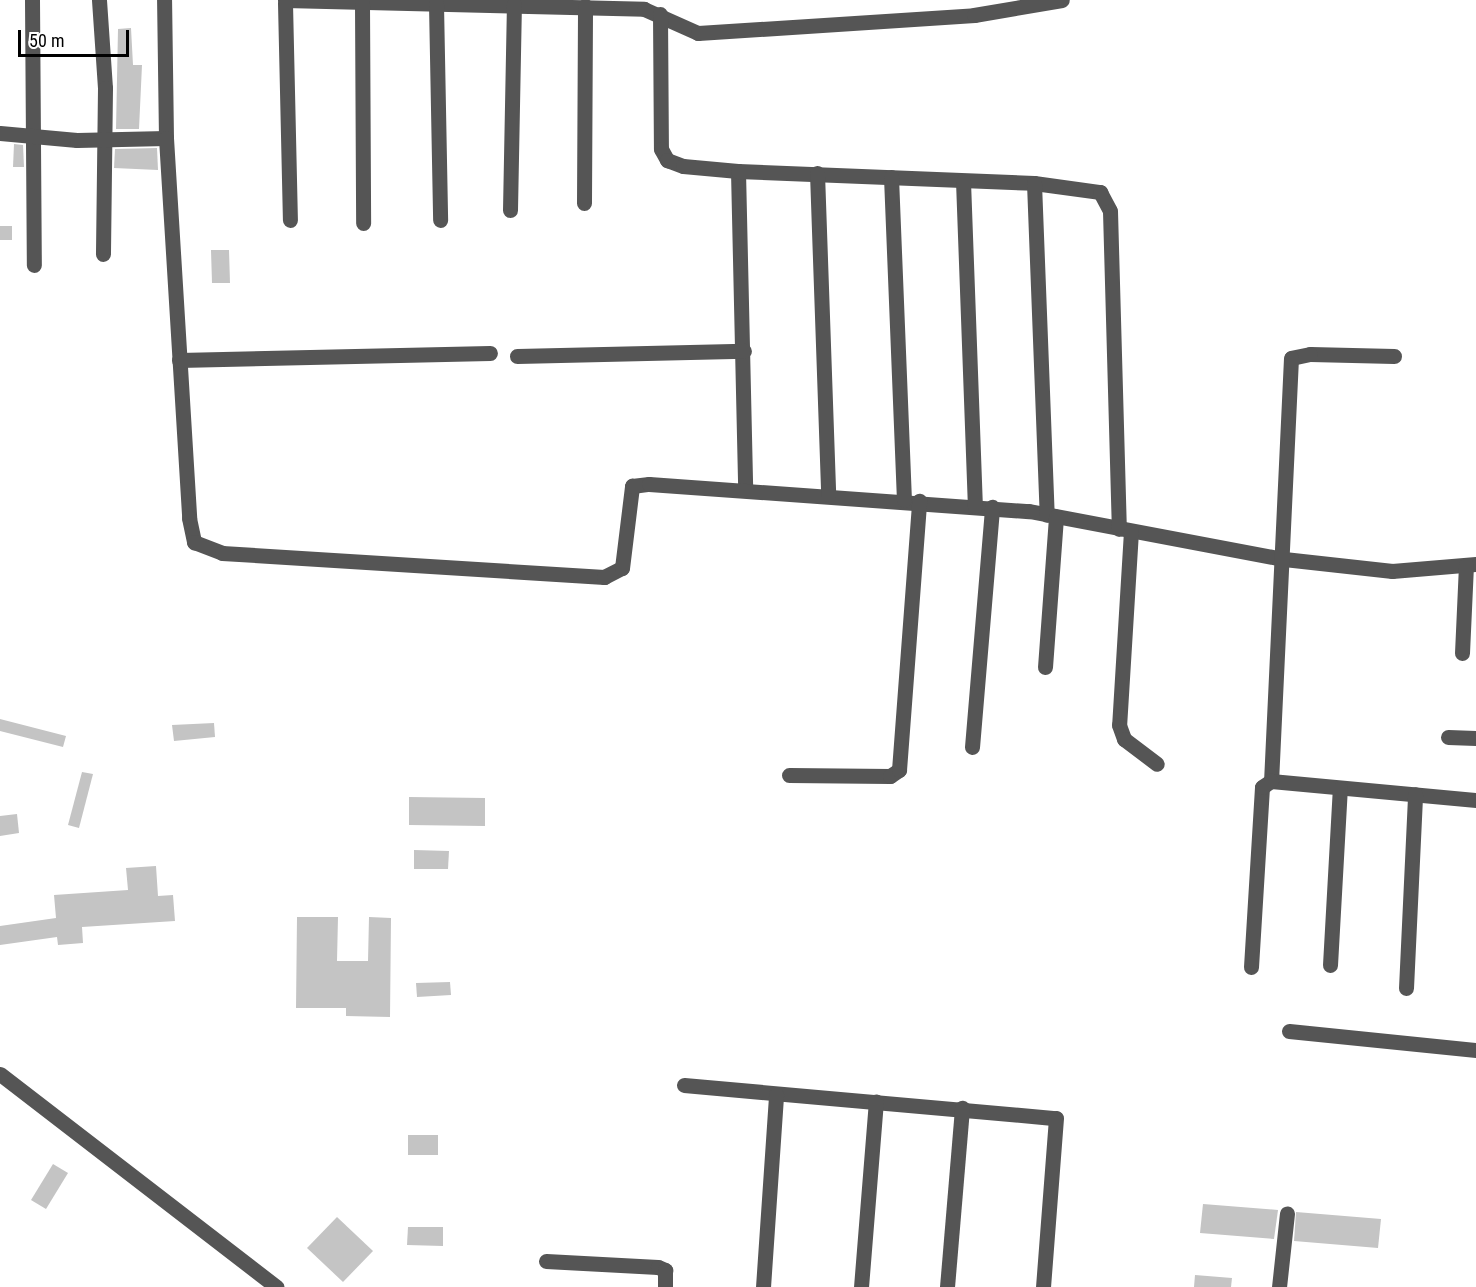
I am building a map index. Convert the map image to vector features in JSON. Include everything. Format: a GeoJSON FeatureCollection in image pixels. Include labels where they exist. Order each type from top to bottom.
{"type":"FeatureCollection","features":[{"type":"Feature","properties":{"kind":"street"},"geometry":{"type":"LineString","coordinates":[[32,0],[35,136],[34,265]]}},
{"type":"Feature","properties":{"kind":"street"},"geometry":{"type":"LineString","coordinates":[[99,0],[105,139],[103,254]]}},
{"type":"Feature","properties":{"kind":"street"},"geometry":{"type":"LineString","coordinates":[[164,0],[166,138],[179,360],[194,542],[222,553],[604,577],[622,567],[632,486],[745,488],[992,507],[1052,515],[1284,559],[1392,571],[1471,565],[1462,653]]}},
{"type":"Feature","properties":{"kind":"street"},"geometry":{"type":"LineString","coordinates":[[291,220],[285,2],[514,4],[644,9],[660,14],[698,33],[974,15],[1062,0]]}},
{"type":"Feature","properties":{"kind":"street"},"geometry":{"type":"LineString","coordinates":[[362,4],[363,223]]}},
{"type":"Feature","properties":{"kind":"street"},"geometry":{"type":"LineString","coordinates":[[436,4],[440,220]]}},
{"type":"Feature","properties":{"kind":"street"},"geometry":{"type":"LineString","coordinates":[[510,210],[514,4]]}},
{"type":"Feature","properties":{"kind":"street"},"geometry":{"type":"LineString","coordinates":[[584,204],[585,6]]}},
{"type":"Feature","properties":{"kind":"street"},"geometry":{"type":"LineString","coordinates":[[660,14],[661,149],[667,160],[683,166],[738,171],[1034,183],[1100,192],[1110,211],[1125,530],[1119,725],[1124,739],[1156,764]]}},
{"type":"Feature","properties":{"kind":"street"},"geometry":{"type":"LineString","coordinates":[[0,133],[105,139],[166,138]]}},
{"type":"Feature","properties":{"kind":"street"},"geometry":{"type":"LineString","coordinates":[[738,171],[744,351],[745,488]]}},
{"type":"Feature","properties":{"kind":"street"},"geometry":{"type":"LineString","coordinates":[[817,173],[828,494]]}},
{"type":"Feature","properties":{"kind":"street"},"geometry":{"type":"LineString","coordinates":[[789,775],[890,776],[899,770],[911,500],[891,177]]}},
{"type":"Feature","properties":{"kind":"street"},"geometry":{"type":"LineString","coordinates":[[963,181],[975,506]]}},
{"type":"Feature","properties":{"kind":"street"},"geometry":{"type":"LineString","coordinates":[[1034,183],[1052,515],[1045,667]]}},
{"type":"Feature","properties":{"kind":"street"},"geometry":{"type":"LineString","coordinates":[[517,356],[744,351]]}},
{"type":"Feature","properties":{"kind":"street"},"geometry":{"type":"LineString","coordinates":[[179,360],[490,353]]}},
{"type":"Feature","properties":{"kind":"street"},"geometry":{"type":"LineString","coordinates":[[1271,781],[1284,559],[1291,358],[1310,354],[1394,356]]}},
{"type":"Feature","properties":{"kind":"street"},"geometry":{"type":"LineString","coordinates":[[972,747],[992,507]]}},
{"type":"Feature","properties":{"kind":"street"},"geometry":{"type":"LineString","coordinates":[[1448,737],[1476,738]]}},
{"type":"Feature","properties":{"kind":"street"},"geometry":{"type":"LineString","coordinates":[[1251,967],[1262,787],[1271,781],[1476,800]]}},
{"type":"Feature","properties":{"kind":"street"},"geometry":{"type":"LineString","coordinates":[[1330,965],[1340,788]]}},
{"type":"Feature","properties":{"kind":"street"},"geometry":{"type":"LineString","coordinates":[[1406,988],[1415,794]]}},
{"type":"Feature","properties":{"kind":"street"},"geometry":{"type":"LineString","coordinates":[[1289,1031],[1476,1050]]}},
{"type":"Feature","properties":{"kind":"street"},"geometry":{"type":"LineString","coordinates":[[0,1074],[277,1287]]}},
{"type":"Feature","properties":{"kind":"street"},"geometry":{"type":"LineString","coordinates":[[684,1085],[1056,1118],[1043,1287]]}},
{"type":"Feature","properties":{"kind":"street"},"geometry":{"type":"LineString","coordinates":[[763,1287],[776,1094]]}},
{"type":"Feature","properties":{"kind":"street"},"geometry":{"type":"LineString","coordinates":[[861,1287],[876,1102]]}},
{"type":"Feature","properties":{"kind":"street"},"geometry":{"type":"LineString","coordinates":[[947,1287],[962,1108]]}},
{"type":"Feature","properties":{"kind":"street"},"geometry":{"type":"LineString","coordinates":[[1279,1287],[1287,1213]]}},
{"type":"Feature","properties":{"kind":"street"},"geometry":{"type":"LineString","coordinates":[[546,1262],[658,1267],[665,1270],[665,1287]]}},
{"type":"Feature","properties":{"kind":"building"},"geometry":{"type":"Polygon","coordinates":[[[131,28],[133,65],[142,65],[139,129],[116,129],[118,29],[131,28]]]}},
{"type":"Feature","properties":{"kind":"building"},"geometry":{"type":"Polygon","coordinates":[[[14,144],[23,145],[24,167],[13,167],[14,144]]]}},
{"type":"Feature","properties":{"kind":"building"},"geometry":{"type":"Polygon","coordinates":[[[157,148],[158,170],[114,168],[115,149],[157,148]]]}},
{"type":"Feature","properties":{"kind":"building"},"geometry":{"type":"Polygon","coordinates":[[[0,226],[12,226],[12,240],[0,240],[0,226]]]}},
{"type":"Feature","properties":{"kind":"building"},"geometry":{"type":"Polygon","coordinates":[[[211,250],[229,250],[230,283],[212,283],[211,250]]]}},
{"type":"Feature","properties":{"kind":"building"},"geometry":{"type":"Polygon","coordinates":[[[0,719],[66,736],[63,747],[0,731],[0,719]]]}},
{"type":"Feature","properties":{"kind":"building"},"geometry":{"type":"Polygon","coordinates":[[[214,723],[215,737],[174,741],[172,725],[214,723]]]}},
{"type":"Feature","properties":{"kind":"building"},"geometry":{"type":"Polygon","coordinates":[[[82,772],[93,774],[79,828],[68,825],[82,772]]]}},
{"type":"Feature","properties":{"kind":"building"},"geometry":{"type":"Polygon","coordinates":[[[409,797],[485,798],[485,826],[409,825],[409,797]]]}},
{"type":"Feature","properties":{"kind":"building"},"geometry":{"type":"Polygon","coordinates":[[[17,814],[19,833],[0,836],[0,816],[17,814]]]}},
{"type":"Feature","properties":{"kind":"building"},"geometry":{"type":"Polygon","coordinates":[[[414,850],[449,851],[448,869],[414,869],[414,850]]]}},
{"type":"Feature","properties":{"kind":"building"},"geometry":{"type":"Polygon","coordinates":[[[156,866],[158,896],[173,895],[175,921],[82,927],[83,943],[58,945],[57,937],[0,945],[0,926],[56,918],[54,895],[128,890],[126,868],[156,866]]]}},
{"type":"Feature","properties":{"kind":"building"},"geometry":{"type":"Polygon","coordinates":[[[297,917],[338,917],[337,961],[368,961],[369,917],[391,918],[390,1017],[346,1016],[346,1008],[296,1008],[297,917]]]}},
{"type":"Feature","properties":{"kind":"building"},"geometry":{"type":"Polygon","coordinates":[[[450,982],[451,995],[417,997],[416,983],[450,982]]]}},
{"type":"Feature","properties":{"kind":"building"},"geometry":{"type":"Polygon","coordinates":[[[408,1135],[438,1135],[438,1155],[408,1155],[408,1135]]]}},
{"type":"Feature","properties":{"kind":"building"},"geometry":{"type":"Polygon","coordinates":[[[53,1164],[68,1173],[46,1209],[31,1200],[53,1164]]]}},
{"type":"Feature","properties":{"kind":"building"},"geometry":{"type":"Polygon","coordinates":[[[1203,1204],[1278,1210],[1274,1239],[1200,1233],[1203,1204]]]}},
{"type":"Feature","properties":{"kind":"building"},"geometry":{"type":"Polygon","coordinates":[[[1296,1212],[1381,1219],[1378,1248],[1294,1241],[1296,1212]]]}},
{"type":"Feature","properties":{"kind":"building"},"geometry":{"type":"Polygon","coordinates":[[[337,1217],[373,1251],[343,1282],[307,1248],[337,1217]]]}},
{"type":"Feature","properties":{"kind":"building"},"geometry":{"type":"Polygon","coordinates":[[[408,1227],[443,1227],[443,1246],[407,1245],[408,1227]]]}},
{"type":"Feature","properties":{"kind":"building"},"geometry":{"type":"Polygon","coordinates":[[[1195,1275],[1232,1278],[1231,1287],[1194,1287],[1195,1275]]]}}]}
